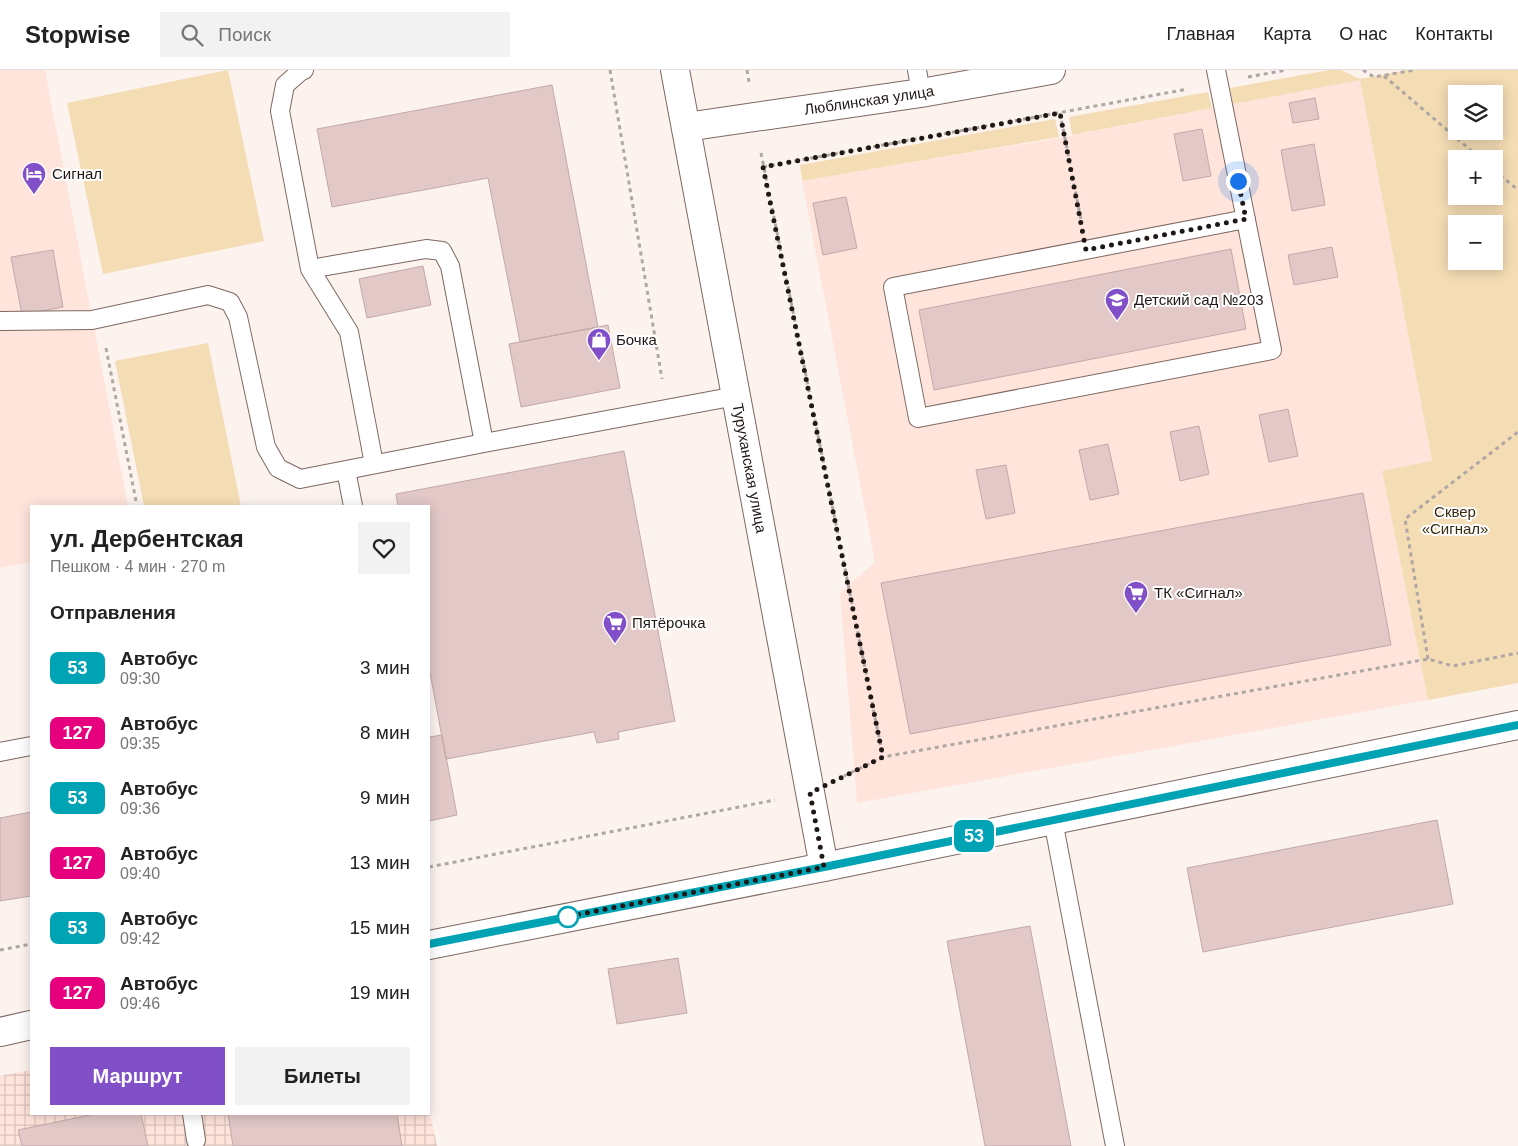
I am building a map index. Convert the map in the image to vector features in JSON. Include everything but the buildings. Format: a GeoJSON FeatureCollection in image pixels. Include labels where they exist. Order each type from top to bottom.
{"type":"FeatureCollection","features":[{"type":"Feature","properties":{"kind":"street","name":"Туруханская улица"},"geometry":{"type":"LineString","coordinates":[[675,70],[824,867]]}},
{"type":"Feature","properties":{"kind":"street","name":"Люблинская улица"},"geometry":{"type":"LineString","coordinates":[[686,127],[756,116],[919,82],[1051,70]]}},
{"type":"Feature","properties":{"kind":"street"},"geometry":{"type":"LineString","coordinates":[[430,944],[824,867],[1518,725]]}},
{"type":"Feature","properties":{"kind":"street"},"geometry":{"type":"LineString","coordinates":[[0,1032],[30,1025]]}},
{"type":"Feature","properties":{"kind":"lane"},"geometry":{"type":"LineString","coordinates":[[304,70],[285,85],[280,111],[310,269],[349,332],[374,464]]}},
{"type":"Feature","properties":{"kind":"lane"},"geometry":{"type":"LineString","coordinates":[[1218,76],[1272,350],[918,418],[892,287],[1246,219]]}},
{"type":"Feature","properties":{"kind":"lane"},"geometry":{"type":"LineString","coordinates":[[310,269],[426,249],[442,252],[450,266],[484,443]]}},
{"type":"Feature","properties":{"kind":"lane"},"geometry":{"type":"LineString","coordinates":[[0,321],[92,320],[208,295],[230,302],[238,317],[266,447],[278,468],[300,479],[736,396]]}},
{"type":"Feature","properties":{"kind":"lane"},"geometry":{"type":"LineString","coordinates":[[346,470],[354,505]]}},
{"type":"Feature","properties":{"kind":"lane"},"geometry":{"type":"LineString","coordinates":[[0,752],[30,746]]}},
{"type":"Feature","properties":{"kind":"lane"},"geometry":{"type":"LineString","coordinates":[[1053,820],[1115,1146]]}},
{"type":"Feature","properties":{"kind":"lane"},"geometry":{"type":"LineString","coordinates":[[192,1115],[196,1140]]}},
{"type":"Feature","properties":{"kind":"path"},"geometry":{"type":"LineString","coordinates":[[610,70],[667,409]]}},
{"type":"Feature","properties":{"kind":"path"},"geometry":{"type":"LineString","coordinates":[[747,70],[763,167],[883,757]]}},
{"type":"Feature","properties":{"kind":"path"},"geometry":{"type":"LineString","coordinates":[[763,167],[1060,113],[1218,76],[1286,70]]}},
{"type":"Feature","properties":{"kind":"path"},"geometry":{"type":"LineString","coordinates":[[1363,70],[1374,77],[1415,70]]}},
{"type":"Feature","properties":{"kind":"path"},"geometry":{"type":"LineString","coordinates":[[1384,76],[1470,150]]}},
{"type":"Feature","properties":{"kind":"path"},"geometry":{"type":"LineString","coordinates":[[1060,113],[1086,250]]}},
{"type":"Feature","properties":{"kind":"path"},"geometry":{"type":"LineString","coordinates":[[1503,178],[1518,190]]}},
{"type":"Feature","properties":{"kind":"path"},"geometry":{"type":"LineString","coordinates":[[100,318],[137,505]]}},
{"type":"Feature","properties":{"kind":"path"},"geometry":{"type":"LineString","coordinates":[[1428,659],[1405,520],[1518,432]]}},
{"type":"Feature","properties":{"kind":"path"},"geometry":{"type":"LineString","coordinates":[[430,867],[810,793],[883,757],[1428,659],[1453,666],[1518,653]]}},
{"type":"Feature","properties":{"kind":"path"},"geometry":{"type":"LineString","coordinates":[[0,950],[30,944]]}},
{"type":"Feature","properties":{"kind":"shaded area","name":"Сигнал"},"geometry":{"type":"Polygon","coordinates":[[[0,70],[45,70],[128,505],[30,505],[30,562],[0,568],[0,70]]]}},
{"type":"Feature","properties":{"kind":"shaded area","name":"Детский сад №203"},"geometry":{"type":"Polygon","coordinates":[[[1360,79],[1432,462],[1382,472],[1428,700],[857,803],[840,593],[875,562],[802,181],[1065,137],[1360,79]]]}},
{"type":"Feature","properties":{"kind":"shaded area"},"geometry":{"type":"Polygon","coordinates":[[[30,1070],[30,1115],[430,1114],[437,1146],[0,1146],[0,1076],[30,1070]]]}},
{"type":"Feature","properties":{"kind":"green space"},"geometry":{"type":"Polygon","coordinates":[[[228,70],[264,241],[103,274],[67,103],[228,70]]]}},
{"type":"Feature","properties":{"kind":"green space","name":"Сквер «Сигнал»"},"geometry":{"type":"Polygon","coordinates":[[[1329,70],[1341,70],[1360,79],[1407,70],[1518,70],[1518,683],[1428,700],[1382,471],[1432,461],[1360,80],[1233,104],[1230,88],[1329,70]]]}},
{"type":"Feature","properties":{"kind":"green space"},"geometry":{"type":"Polygon","coordinates":[[[1208,92],[1212,108],[1072,135],[1069,117],[1208,92]]]}},
{"type":"Feature","properties":{"kind":"green space"},"geometry":{"type":"Polygon","coordinates":[[[1055,119],[1059,137],[802,181],[800,165],[1055,119]]]}},
{"type":"Feature","properties":{"kind":"green space"},"geometry":{"type":"Polygon","coordinates":[[[208,343],[241,505],[144,505],[115,361],[208,343]]]}},
{"type":"Feature","properties":{"kind":"bus line","name":"53"},"geometry":{"type":"LineString","coordinates":[[430,944],[824,867],[1518,725]]}},
{"type":"Feature","properties":{"kind":"place","name":"Сигнал"},"geometry":{"type":"Point","coordinates":[34,195]}},
{"type":"Feature","properties":{"kind":"place","name":"Детский сад №203"},"geometry":{"type":"Point","coordinates":[1117,321]}},
{"type":"Feature","properties":{"kind":"place","name":"Бочка"},"geometry":{"type":"Point","coordinates":[599,361]}},
{"type":"Feature","properties":{"kind":"place","name":"ТК «Сигнал»"},"geometry":{"type":"Point","coordinates":[1136,614]}},
{"type":"Feature","properties":{"kind":"place","name":"Пятёрочка"},"geometry":{"type":"Point","coordinates":[615,644]}},
{"type":"Feature","properties":{"kind":"route"},"geometry":{"type":"LineString","coordinates":[[568,917],[560,918],[824,867],[810,793],[883,757],[763,167],[1060,113],[1086,250],[1246,219],[1238,181]]}}]}
